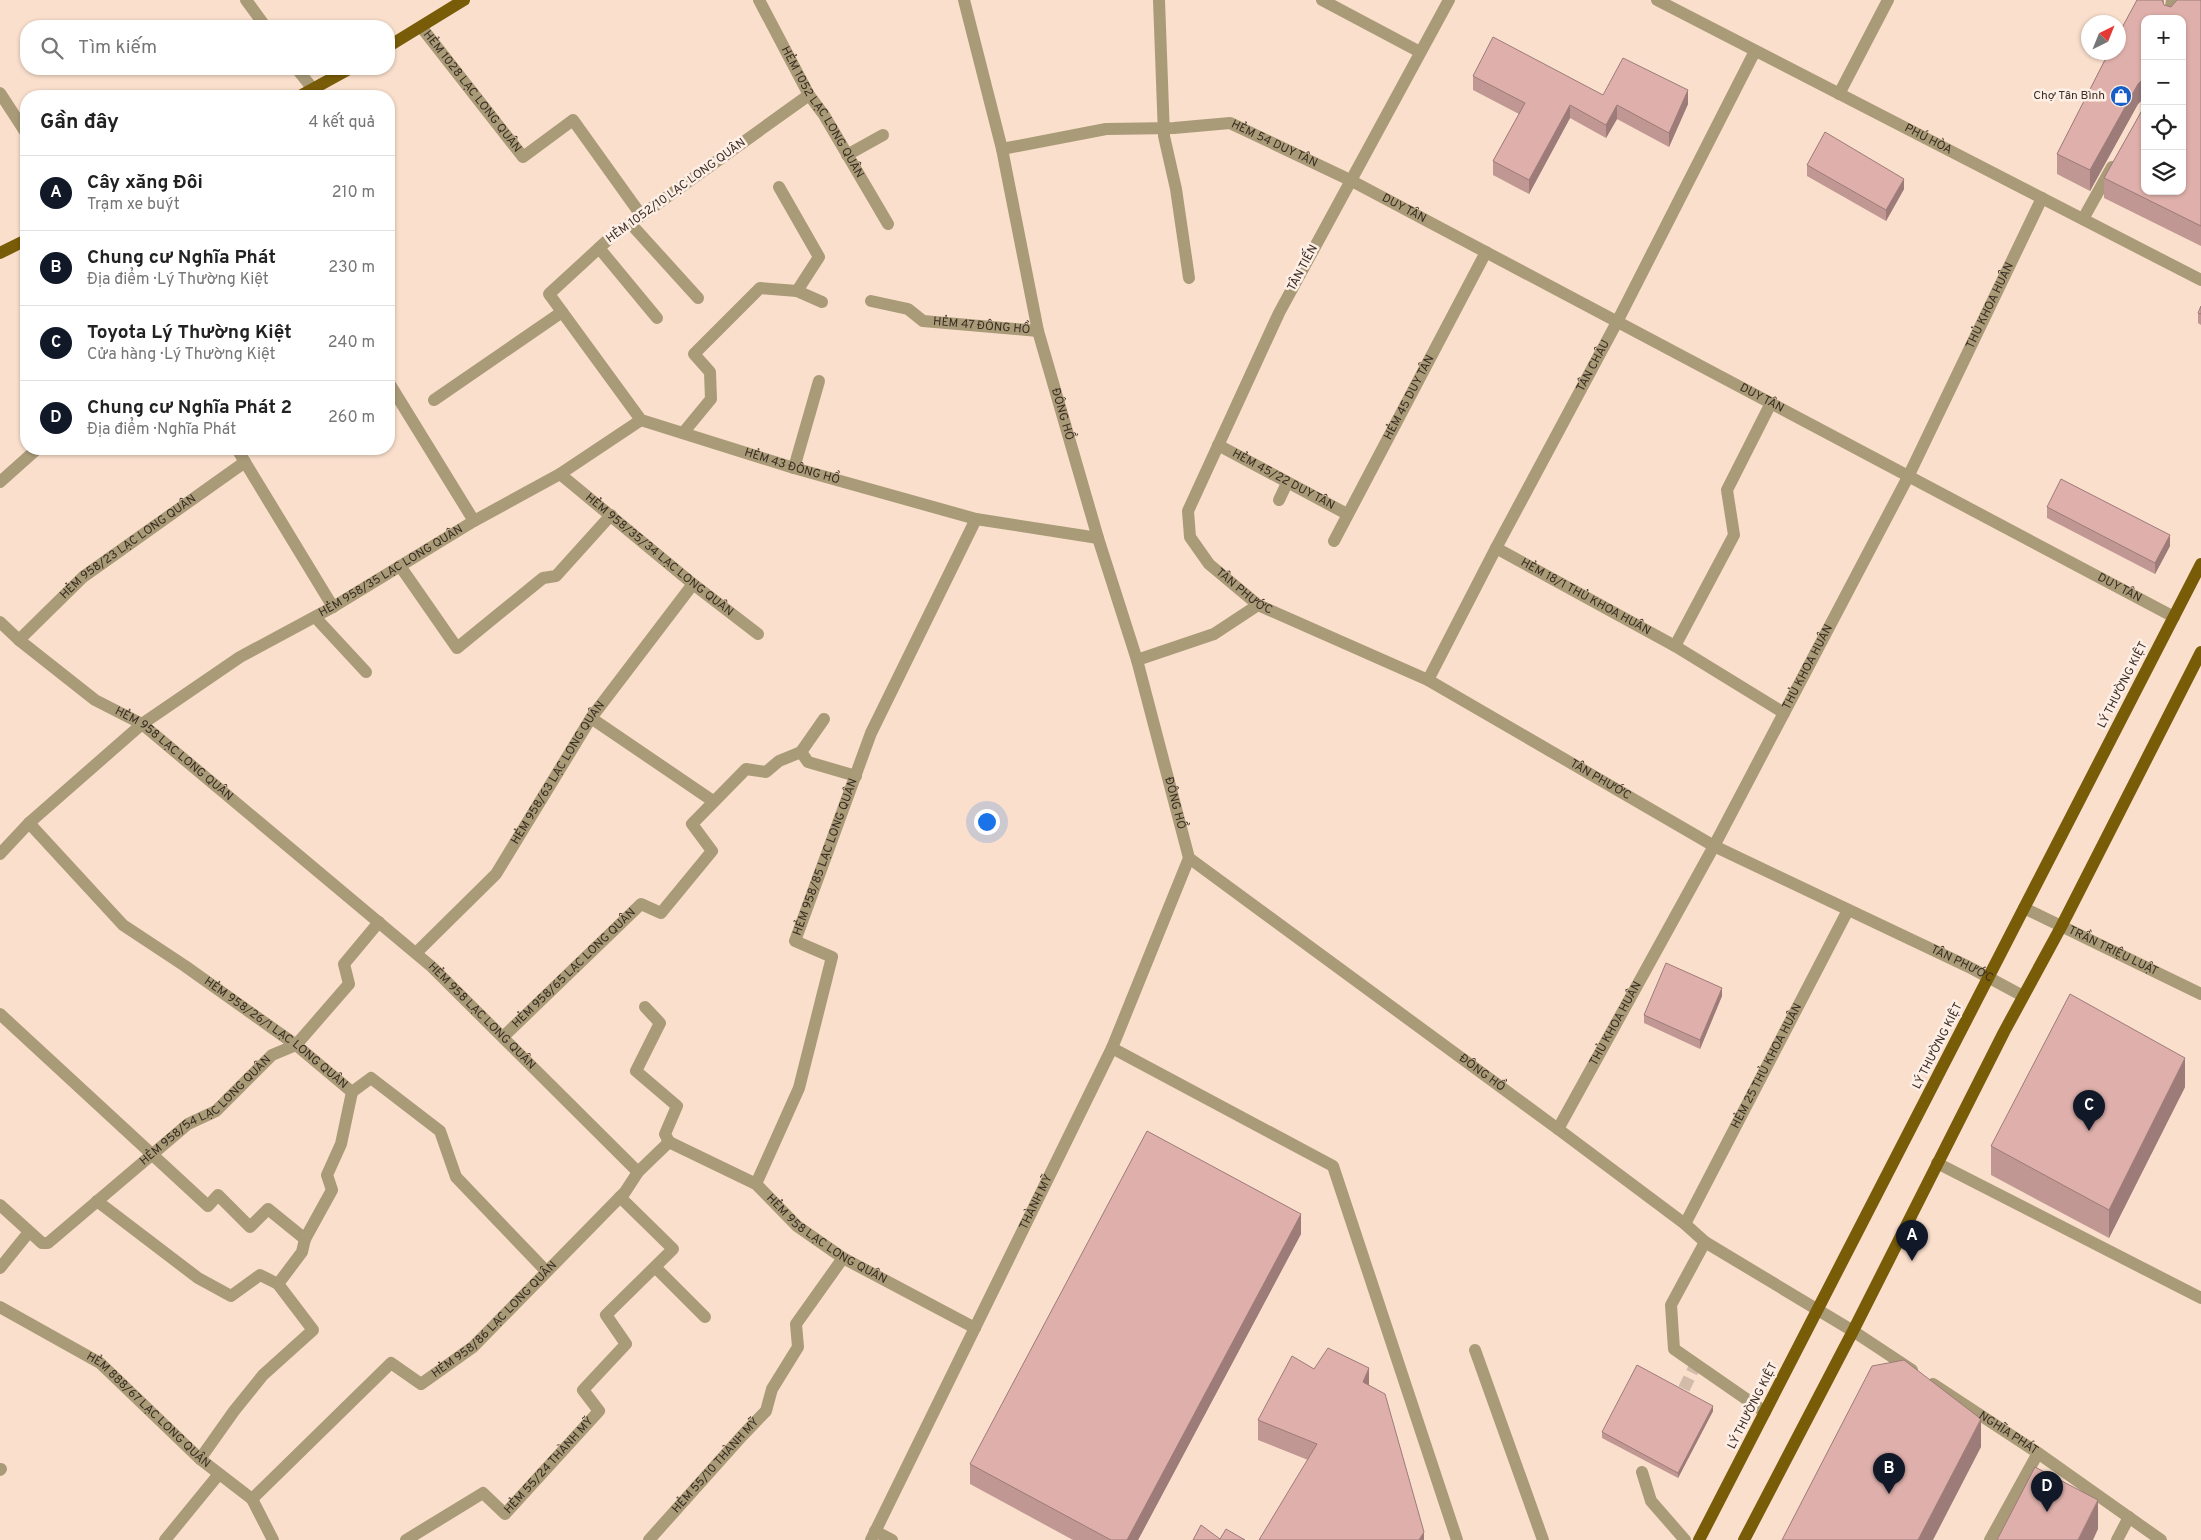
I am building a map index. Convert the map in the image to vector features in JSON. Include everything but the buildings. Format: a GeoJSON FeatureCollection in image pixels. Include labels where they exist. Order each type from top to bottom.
{"type":"FeatureCollection","features":[{"type":"Feature","properties":{"kind":"main road"},"geometry":{"type":"LineString","coordinates":[[395,43],[422,28],[464,0]]}},
{"type":"Feature","properties":{"kind":"main road"},"geometry":{"type":"LineString","coordinates":[[313,89],[338,75]]}},
{"type":"Feature","properties":{"kind":"main road"},"geometry":{"type":"LineString","coordinates":[[0,253],[20,243]]}},
{"type":"Feature","properties":{"kind":"main road","name":"LÝ THƯỜNG KIỆT"},"geometry":{"type":"LineString","coordinates":[[1700,1540],[2201,564]]}},
{"type":"Feature","properties":{"kind":"main road"},"geometry":{"type":"LineString","coordinates":[[1744,1540],[2201,652]]}},
{"type":"Feature","properties":{"kind":"street"},"geometry":{"type":"LineString","coordinates":[[246,0],[261,20]]}},
{"type":"Feature","properties":{"kind":"street","name":"HẺM 1052 LẠC LONG QUÂN"},"geometry":{"type":"LineString","coordinates":[[759,0],[809,95],[824,115],[888,224]]}},
{"type":"Feature","properties":{"kind":"street","name":"ĐÔNG HỒ"},"geometry":{"type":"LineString","coordinates":[[964,0],[1002,149],[1038,331],[1098,538],[1137,660],[1189,858],[1558,1129],[1685,1224],[1705,1242],[1818,1310]]}},
{"type":"Feature","properties":{"kind":"street"},"geometry":{"type":"LineString","coordinates":[[1159,0],[1163,127],[1176,189],[1189,278]]}},
{"type":"Feature","properties":{"kind":"street"},"geometry":{"type":"LineString","coordinates":[[1322,0],[1420,52]]}},
{"type":"Feature","properties":{"kind":"street","name":"TÂN TIẾN"},"geometry":{"type":"LineString","coordinates":[[1195,544],[1190,537],[1188,511],[1279,313],[1449,0]]}},
{"type":"Feature","properties":{"kind":"street","name":"PHÚ HÒA"},"geometry":{"type":"LineString","coordinates":[[1657,0],[2201,280]]}},
{"type":"Feature","properties":{"kind":"street"},"geometry":{"type":"LineString","coordinates":[[1839,94],[1888,0]]}},
{"type":"Feature","properties":{"kind":"street"},"geometry":{"type":"LineString","coordinates":[[2170,15],[2172,0]]}},
{"type":"Feature","properties":{"kind":"street","name":"HẺM 1028 LẠC LONG QUÂN"},"geometry":{"type":"LineString","coordinates":[[422,28],[523,157],[573,120],[641,215]]}},
{"type":"Feature","properties":{"kind":"street","name":"TÂN CHÂU"},"geometry":{"type":"LineString","coordinates":[[1428,680],[1496,548],[1618,322],[1755,50]]}},
{"type":"Feature","properties":{"kind":"street"},"geometry":{"type":"LineString","coordinates":[[302,75],[313,89]]}},
{"type":"Feature","properties":{"kind":"street"},"geometry":{"type":"LineString","coordinates":[[0,93],[20,124]]}},
{"type":"Feature","properties":{"kind":"street","name":"HẺM 1052/10 LẠC LONG QUÂN"},"geometry":{"type":"LineString","coordinates":[[562,312],[549,294],[599,248],[630,223],[809,95]]}},
{"type":"Feature","properties":{"kind":"street","name":"HẺM 54 DUY TÂN"},"geometry":{"type":"LineString","coordinates":[[1002,149],[1106,129],[1230,123],[1350,180]]}},
{"type":"Feature","properties":{"kind":"street"},"geometry":{"type":"LineString","coordinates":[[847,155],[883,135]]}},
{"type":"Feature","properties":{"kind":"street"},"geometry":{"type":"LineString","coordinates":[[2083,219],[2116,159]]}},
{"type":"Feature","properties":{"kind":"street","name":"DUY TÂN"},"geometry":{"type":"LineString","coordinates":[[1350,180],[2174,617]]}},
{"type":"Feature","properties":{"kind":"street"},"geometry":{"type":"LineString","coordinates":[[779,187],[819,257],[797,291]]}},
{"type":"Feature","properties":{"kind":"street","name":"THỦ KHOA HUÂN"},"geometry":{"type":"LineString","coordinates":[[1558,1129],[1714,846],[1908,477],[2042,198]]}},
{"type":"Feature","properties":{"kind":"street"},"geometry":{"type":"LineString","coordinates":[[630,223],[698,298]]}},
{"type":"Feature","properties":{"kind":"street"},"geometry":{"type":"LineString","coordinates":[[599,248],[657,318]]}},
{"type":"Feature","properties":{"kind":"street","name":"HẺM 45 DUY TÂN"},"geometry":{"type":"LineString","coordinates":[[1334,541],[1486,252]]}},
{"type":"Feature","properties":{"kind":"street"},"geometry":{"type":"LineString","coordinates":[[683,433],[711,399],[710,372],[694,354],[760,288],[797,291],[822,302]]}},
{"type":"Feature","properties":{"kind":"street","name":"HẺM 47 ĐÔNG HỒ"},"geometry":{"type":"LineString","coordinates":[[871,301],[908,308],[923,321],[1038,331]]}},
{"type":"Feature","properties":{"kind":"street"},"geometry":{"type":"LineString","coordinates":[[434,400],[562,312],[641,420]]}},
{"type":"Feature","properties":{"kind":"street"},"geometry":{"type":"LineString","coordinates":[[794,468],[820,381]]}},
{"type":"Feature","properties":{"kind":"street"},"geometry":{"type":"LineString","coordinates":[[395,393],[474,521]]}},
{"type":"Feature","properties":{"kind":"street"},"geometry":{"type":"LineString","coordinates":[[1675,646],[1734,535],[1727,490],[1771,404]]}},
{"type":"Feature","properties":{"kind":"street","name":"HẺM 43 ĐÔNG HỒ"},"geometry":{"type":"LineString","coordinates":[[641,420],[794,468],[976,518],[1098,538]]}},
{"type":"Feature","properties":{"kind":"street","name":"HẺM 958/35 LẠC LONG QUÂN"},"geometry":{"type":"LineString","coordinates":[[0,854],[29,823],[142,724],[240,657],[333,607],[474,521],[560,474],[641,420]]}},
{"type":"Feature","properties":{"kind":"street","name":"HẺM 45/22 DUY TÂN"},"geometry":{"type":"LineString","coordinates":[[1218,445],[1347,514]]}},
{"type":"Feature","properties":{"kind":"street"},"geometry":{"type":"LineString","coordinates":[[0,482],[30,455]]}},
{"type":"Feature","properties":{"kind":"street"},"geometry":{"type":"LineString","coordinates":[[241,455],[333,607]]}},
{"type":"Feature","properties":{"kind":"street","name":"HẺM 958/23 LẠC LONG QUÂN"},"geometry":{"type":"LineString","coordinates":[[19,640],[84,577],[245,462]]}},
{"type":"Feature","properties":{"kind":"street","name":"HẺM 958/35/34 LẠC LONG QUÂN"},"geometry":{"type":"LineString","coordinates":[[560,474],[612,515],[693,584],[758,634]]}},
{"type":"Feature","properties":{"kind":"street"},"geometry":{"type":"LineString","coordinates":[[1279,500],[1287,483]]}},
{"type":"Feature","properties":{"kind":"street"},"geometry":{"type":"LineString","coordinates":[[400,566],[457,648],[542,578],[556,576],[612,515]]}},
{"type":"Feature","properties":{"kind":"street","name":"HẺM 958/85 LẠC LONG QUÂN"},"geometry":{"type":"LineString","coordinates":[[756,1184],[799,1088],[832,957],[795,941],[871,732],[976,518]]}},
{"type":"Feature","properties":{"kind":"street","name":"TÂN PHƯỚC"},"geometry":{"type":"LineString","coordinates":[[1195,544],[1209,564],[1258,605],[1428,680],[1714,846],[2023,996]]}},
{"type":"Feature","properties":{"kind":"street","name":"HẺM 18/1 THỦ KHOA HUÂN"},"geometry":{"type":"LineString","coordinates":[[1496,548],[1675,646],[1784,713]]}},
{"type":"Feature","properties":{"kind":"street","name":"HẺM 958/63 LẠC LONG QUÂN"},"geometry":{"type":"LineString","coordinates":[[416,953],[496,874],[591,718],[693,584]]}},
{"type":"Feature","properties":{"kind":"street"},"geometry":{"type":"LineString","coordinates":[[1137,660],[1214,634],[1258,605]]}},
{"type":"Feature","properties":{"kind":"street"},"geometry":{"type":"LineString","coordinates":[[314,616],[366,672]]}},
{"type":"Feature","properties":{"kind":"street","name":"HẺM 958 LẠC LONG QUÂN"},"geometry":{"type":"LineString","coordinates":[[0,622],[19,640],[95,700],[142,724],[416,953],[638,1172]]}},
{"type":"Feature","properties":{"kind":"street"},"geometry":{"type":"LineString","coordinates":[[591,718],[713,801]]}},
{"type":"Feature","properties":{"kind":"street"},"geometry":{"type":"LineString","coordinates":[[824,719],[801,752],[808,762],[856,776]]}},
{"type":"Feature","properties":{"kind":"street","name":"HẺM 958/65 LẠC LONG QUÂN"},"geometry":{"type":"LineString","coordinates":[[503,1037],[641,904],[661,913],[712,851],[692,824],[746,769],[766,772],[779,761],[801,752]]}},
{"type":"Feature","properties":{"kind":"street","name":"HẺM 958/26/1 LẠC LONG QUÂN"},"geometry":{"type":"LineString","coordinates":[[29,823],[123,925],[185,966],[296,1045],[352,1092],[371,1078],[440,1131],[456,1177],[546,1270]]}},
{"type":"Feature","properties":{"kind":"street","name":"THÀNH MỸ"},"geometry":{"type":"LineString","coordinates":[[873,1536],[1112,1048],[1189,858]]}},
{"type":"Feature","properties":{"kind":"street","name":"TRẦN TRIỆU LUẬT"},"geometry":{"type":"LineString","coordinates":[[2024,908],[2201,994]]}},
{"type":"Feature","properties":{"kind":"street","name":"HẺM 25 THỦ KHOA HUÂN"},"geometry":{"type":"LineString","coordinates":[[1685,1224],[1848,910]]}},
{"type":"Feature","properties":{"kind":"street","name":"HẺM 958/54 LẠC LONG QUÂN"},"geometry":{"type":"LineString","coordinates":[[0,1205],[42,1243],[48,1243],[188,1124],[216,1111],[272,1055],[296,1045],[348,984],[344,964],[379,922]]}},
{"type":"Feature","properties":{"kind":"street"},"geometry":{"type":"LineString","coordinates":[[638,1172],[669,1142],[665,1134],[677,1106],[636,1071],[660,1023],[645,1007]]}},
{"type":"Feature","properties":{"kind":"street"},"geometry":{"type":"LineString","coordinates":[[0,1014],[208,1206],[218,1195],[250,1227],[268,1209],[305,1240]]}},
{"type":"Feature","properties":{"kind":"street"},"geometry":{"type":"LineString","coordinates":[[1112,1048],[1332,1166],[1457,1540]]}},
{"type":"Feature","properties":{"kind":"street"},"geometry":{"type":"LineString","coordinates":[[278,1284],[302,1252],[305,1240],[332,1190],[327,1174],[341,1144],[352,1092]]}},
{"type":"Feature","properties":{"kind":"street","name":"HẺM 958 LẠC LONG QUÂN"},"geometry":{"type":"LineString","coordinates":[[669,1142],[756,1184],[797,1226],[843,1258],[975,1328]]}},
{"type":"Feature","properties":{"kind":"street"},"geometry":{"type":"LineString","coordinates":[[1937,1163],[2201,1298]]}},
{"type":"Feature","properties":{"kind":"street","name":"HẺM 958/86 LẠC LONG QUÂN"},"geometry":{"type":"LineString","coordinates":[[252,1498],[391,1363],[421,1384],[473,1346],[620,1197],[638,1172]]}},
{"type":"Feature","properties":{"kind":"street","name":"HẺM 55/24 THÀNH MỸ"},"geometry":{"type":"LineString","coordinates":[[406,1540],[483,1492],[505,1514],[599,1411],[583,1390],[626,1344],[606,1315],[673,1249],[620,1197]]}},
{"type":"Feature","properties":{"kind":"street"},"geometry":{"type":"LineString","coordinates":[[97,1201],[198,1278],[231,1296],[260,1275],[278,1284],[313,1330],[263,1375],[234,1410],[200,1459]]}},
{"type":"Feature","properties":{"kind":"street"},"geometry":{"type":"LineString","coordinates":[[0,1268],[29,1232]]}},
{"type":"Feature","properties":{"kind":"street"},"geometry":{"type":"LineString","coordinates":[[1705,1242],[1671,1305],[1674,1349],[1765,1412]]}},
{"type":"Feature","properties":{"kind":"street","name":"HẺM 55/10 THÀNH MỸ"},"geometry":{"type":"LineString","coordinates":[[649,1540],[766,1411],[772,1389],[798,1347],[796,1324],[843,1258]]}},
{"type":"Feature","properties":{"kind":"street"},"geometry":{"type":"LineString","coordinates":[[655,1267],[705,1317]]}},
{"type":"Feature","properties":{"kind":"street","name":"HẺM 888/67 LẠC LONG QUÂN"},"geometry":{"type":"LineString","coordinates":[[0,1307],[100,1363],[200,1459],[252,1498],[273,1540]]}},
{"type":"Feature","properties":{"kind":"street","name":"NGHĨA PHÁT"},"geometry":{"type":"LineString","coordinates":[[1818,1310],[1853,1330],[2038,1453],[2161,1540]]}},
{"type":"Feature","properties":{"kind":"street"},"geometry":{"type":"LineString","coordinates":[[1475,1350],[1543,1540]]}},
{"type":"Feature","properties":{"kind":"street"},"geometry":{"type":"LineString","coordinates":[[1990,1540],[2038,1453]]}},
{"type":"Feature","properties":{"kind":"street"},"geometry":{"type":"LineString","coordinates":[[1642,1472],[1651,1500],[1686,1540]]}},
{"type":"Feature","properties":{"kind":"street"},"geometry":{"type":"LineString","coordinates":[[166,1540],[219,1474]]}},
{"type":"Feature","properties":{"kind":"street"},"geometry":{"type":"LineString","coordinates":[[2117,1540],[2129,1518]]}},
{"type":"Feature","properties":{"kind":"street"},"geometry":{"type":"LineString","coordinates":[[873,1536],[892,1540]]}},
{"type":"Feature","properties":{"kind":"tunnel"},"geometry":{"type":"LineString","coordinates":[[1676,1405],[1696,1364]]}},
{"type":"Feature","properties":{"kind":"place","name":"Chợ Tân Bình"},"geometry":{"type":"Point","coordinates":[2121,96]}},
{"type":"Feature","properties":{"kind":"place","name":"Toyota Lý Thường Kiệt"},"geometry":{"type":"Point","coordinates":[2089,1131]}},
{"type":"Feature","properties":{"kind":"place","name":"Cây xăng Đôi"},"geometry":{"type":"Point","coordinates":[1912,1261]}},
{"type":"Feature","properties":{"kind":"place","name":"Chung cư Nghĩa Phát"},"geometry":{"type":"Point","coordinates":[1889,1494]}},
{"type":"Feature","properties":{"kind":"place","name":"Chung cư Nghĩa Phát 2"},"geometry":{"type":"Point","coordinates":[2047,1512]}}]}
